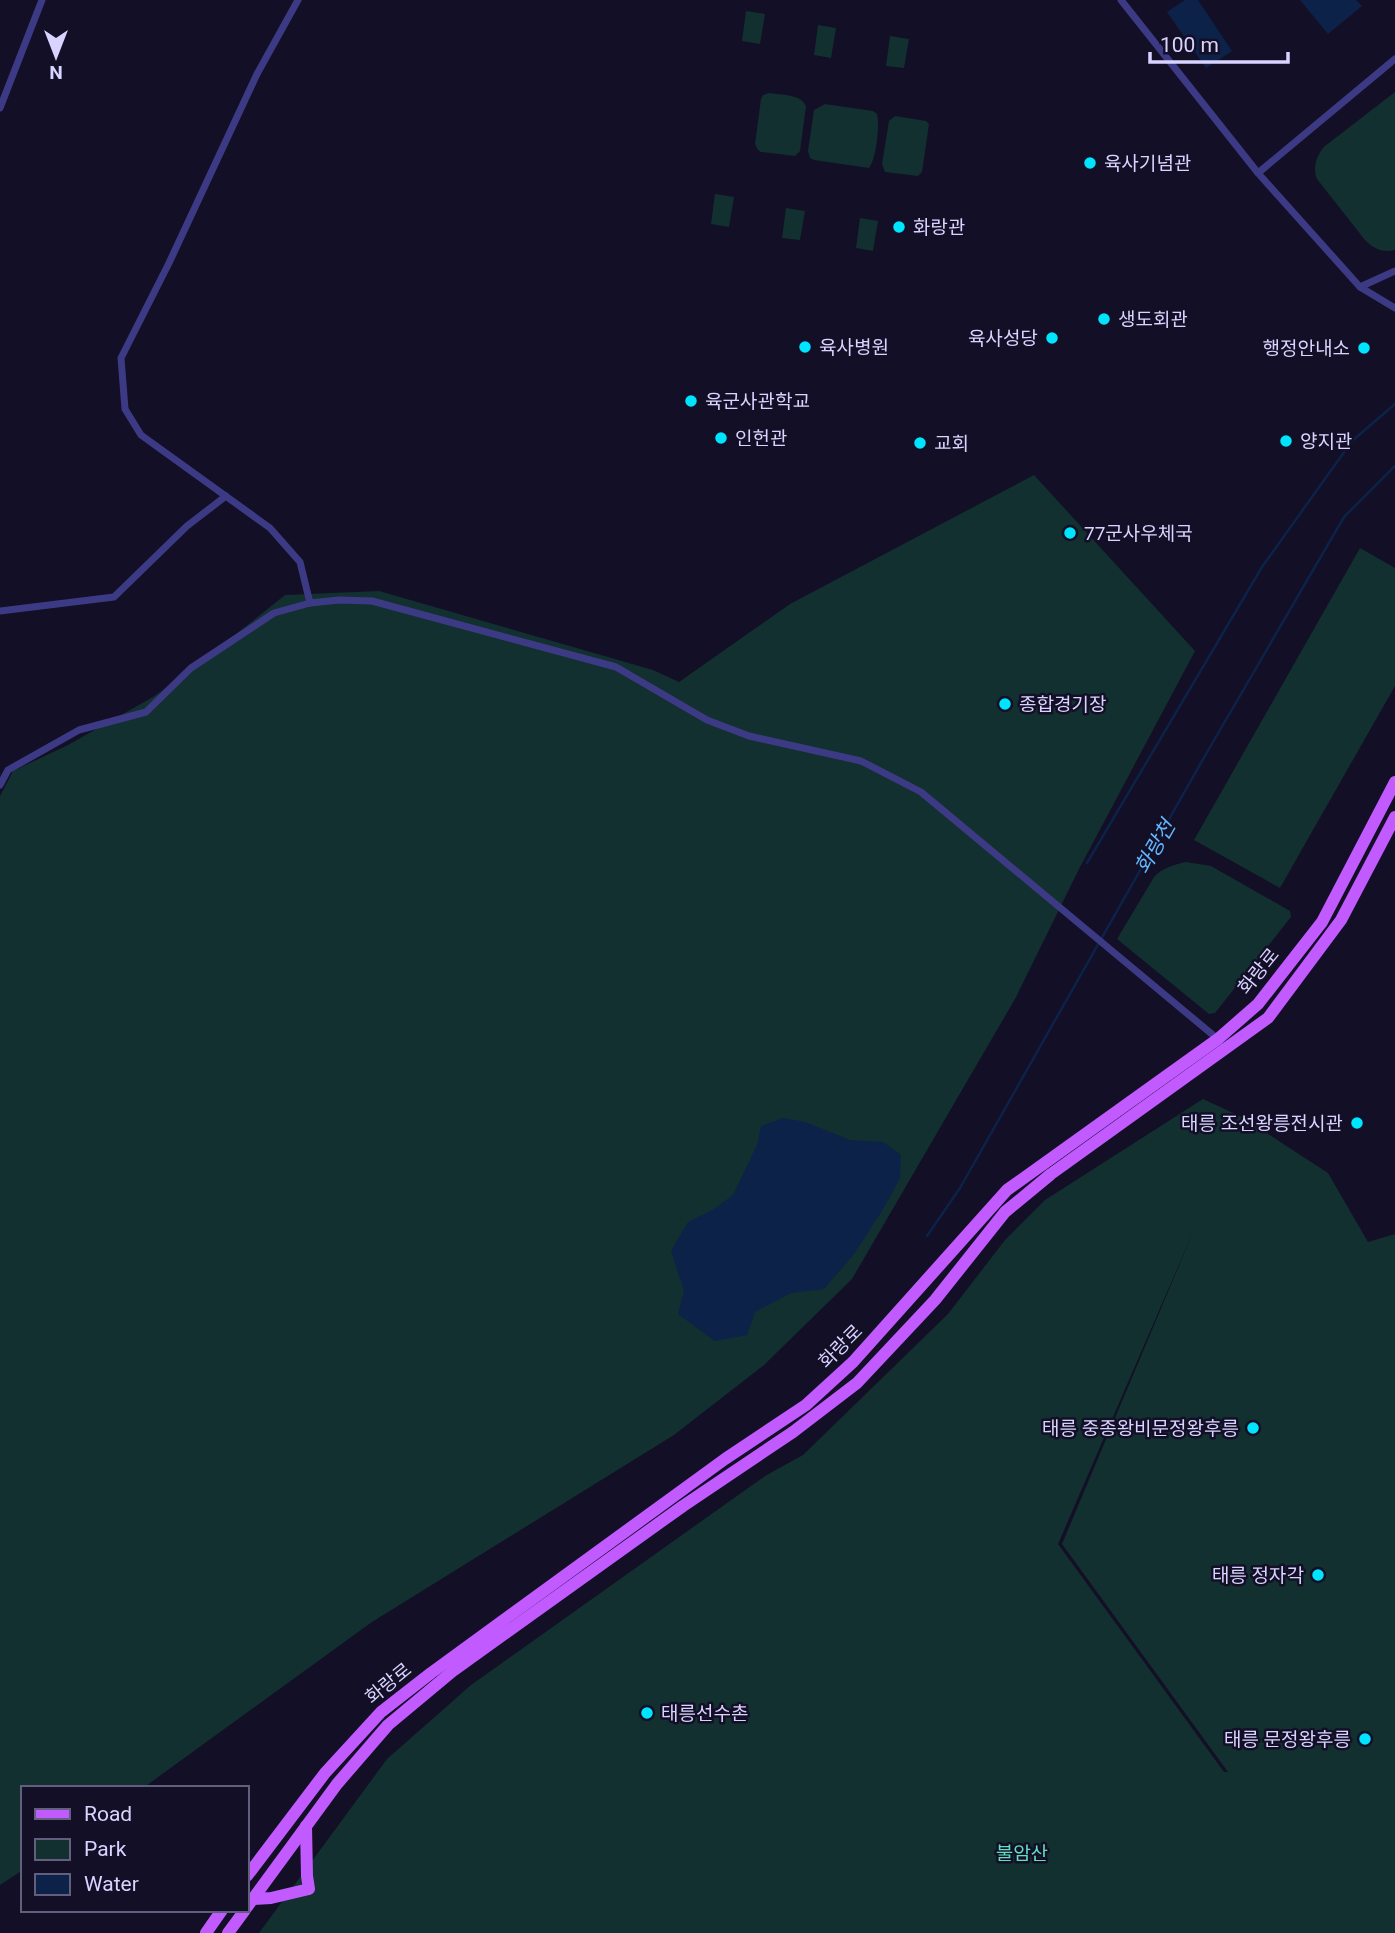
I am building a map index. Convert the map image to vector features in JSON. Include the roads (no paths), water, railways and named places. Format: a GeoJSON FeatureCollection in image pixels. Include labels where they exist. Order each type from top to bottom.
{"type":"FeatureCollection","features":[{"type":"Feature","properties":{"kind":"main road","name":"화랑로"},"geometry":{"type":"LineString","coordinates":[[248,1906],[337,1784],[388,1725],[454,1670],[683,1506],[793,1432],[857,1383],[935,1300],[1005,1212],[1222,1043],[1258,1004],[1322,922],[1395,782]]}},
{"type":"Feature","properties":{"kind":"main road","name":"화랑로"},"geometry":{"type":"LineString","coordinates":[[248,1875],[325,1773],[381,1712],[725,1460],[806,1405],[853,1362],[1007,1190],[1222,1043],[1268,1018],[1341,920],[1395,817]]}},
{"type":"Feature","properties":{"kind":"main road"},"geometry":{"type":"LineString","coordinates":[[248,1906],[309,1889],[304,1828],[294,1830],[292,1824],[323,1783],[325,1773]]}},
{"type":"Feature","properties":{"kind":"main road"},"geometry":{"type":"LineString","coordinates":[[206,1933],[221,1912]]}},
{"type":"Feature","properties":{"kind":"main road"},"geometry":{"type":"LineString","coordinates":[[220,1933],[222,1922],[230,1912]]}},
{"type":"Feature","properties":{"kind":"main road","name":"화랑로"},"geometry":{"type":"LineString","coordinates":[[228,1933],[244,1912]]}},
{"type":"Feature","properties":{"kind":"street"},"geometry":{"type":"LineString","coordinates":[[0,108],[42,0]]}},
{"type":"Feature","properties":{"kind":"street"},"geometry":{"type":"LineString","coordinates":[[298,0],[257,74],[169,263],[121,358],[125,409],[141,435],[270,528],[300,562],[310,603]]}},
{"type":"Feature","properties":{"kind":"street"},"geometry":{"type":"LineString","coordinates":[[1121,0],[1258,173],[1360,287],[1395,308]]}},
{"type":"Feature","properties":{"kind":"street"},"geometry":{"type":"LineString","coordinates":[[1258,173],[1395,60]]}},
{"type":"Feature","properties":{"kind":"street"},"geometry":{"type":"LineString","coordinates":[[1360,287],[1395,271]]}},
{"type":"Feature","properties":{"kind":"street"},"geometry":{"type":"LineString","coordinates":[[0,611],[114,597],[187,526],[226,496]]}},
{"type":"Feature","properties":{"kind":"street"},"geometry":{"type":"LineString","coordinates":[[0,785],[8,770],[79,730],[146,712],[191,668],[274,613],[310,603],[372,601],[616,667],[707,720],[749,736],[861,761],[921,792],[1222,1043]]}},
{"type":"Feature","properties":{"kind":"water"},"geometry":{"type":"Polygon","coordinates":[[[1185,0],[1198,0],[1232,51],[1206,68],[1167,12],[1185,0]]]}},
{"type":"Feature","properties":{"kind":"water"},"geometry":{"type":"Polygon","coordinates":[[[1300,0],[1356,0],[1362,6],[1328,34],[1300,0]]]}},
{"type":"Feature","properties":{"kind":"water"},"geometry":{"type":"Polygon","coordinates":[[[783,1118],[805,1122],[850,1140],[883,1142],[901,1155],[900,1178],[854,1254],[824,1289],[791,1293],[755,1312],[747,1335],[715,1341],[678,1314],[684,1291],[671,1251],[688,1222],[714,1209],[733,1195],[757,1145],[761,1126],[783,1118]]]}},
{"type":"Feature","properties":{"kind":"waterway"},"geometry":{"type":"LineString","coordinates":[[1087,863],[1262,567],[1352,441],[1395,404]]}},
{"type":"Feature","properties":{"kind":"waterway","name":"화랑천"},"geometry":{"type":"LineString","coordinates":[[927,1236],[960,1188],[1344,517],[1395,466]]}},
{"type":"Feature","properties":{"kind":"place","name":"육사기념관"},"geometry":{"type":"Point","coordinates":[1090,163]}},
{"type":"Feature","properties":{"kind":"place","name":"화랑관"},"geometry":{"type":"Point","coordinates":[899,227]}},
{"type":"Feature","properties":{"kind":"place","name":"생도회관"},"geometry":{"type":"Point","coordinates":[1104,319]}},
{"type":"Feature","properties":{"kind":"place","name":"육사성당"},"geometry":{"type":"Point","coordinates":[1052,338]}},
{"type":"Feature","properties":{"kind":"place","name":"육사병원"},"geometry":{"type":"Point","coordinates":[805,347]}},
{"type":"Feature","properties":{"kind":"place","name":"행정안내소"},"geometry":{"type":"Point","coordinates":[1364,348]}},
{"type":"Feature","properties":{"kind":"place","name":"육군사관학교"},"geometry":{"type":"Point","coordinates":[691,401]}},
{"type":"Feature","properties":{"kind":"place","name":"인헌관"},"geometry":{"type":"Point","coordinates":[721,438]}},
{"type":"Feature","properties":{"kind":"place","name":"양지관"},"geometry":{"type":"Point","coordinates":[1286,441]}},
{"type":"Feature","properties":{"kind":"place","name":"교회"},"geometry":{"type":"Point","coordinates":[920,443]}},
{"type":"Feature","properties":{"kind":"place","name":"77군사우체국"},"geometry":{"type":"Point","coordinates":[1070,533]}},
{"type":"Feature","properties":{"kind":"place","name":"종합경기장"},"geometry":{"type":"Point","coordinates":[1005,704]}},
{"type":"Feature","properties":{"kind":"place","name":"태릉 조선왕릉전시관"},"geometry":{"type":"Point","coordinates":[1357,1123]}},
{"type":"Feature","properties":{"kind":"place","name":"태릉 중종왕비문정왕후릉"},"geometry":{"type":"Point","coordinates":[1253,1428]}},
{"type":"Feature","properties":{"kind":"place","name":"태릉 정자각"},"geometry":{"type":"Point","coordinates":[1318,1575]}},
{"type":"Feature","properties":{"kind":"place","name":"태릉선수촌"},"geometry":{"type":"Point","coordinates":[647,1713]}},
{"type":"Feature","properties":{"kind":"place","name":"태릉 문정왕후릉"},"geometry":{"type":"Point","coordinates":[1365,1739]}},
{"type":"Feature","properties":{"kind":"park label","name":"불암산"},"geometry":{"type":"Point","coordinates":[1022,1853]}}]}
